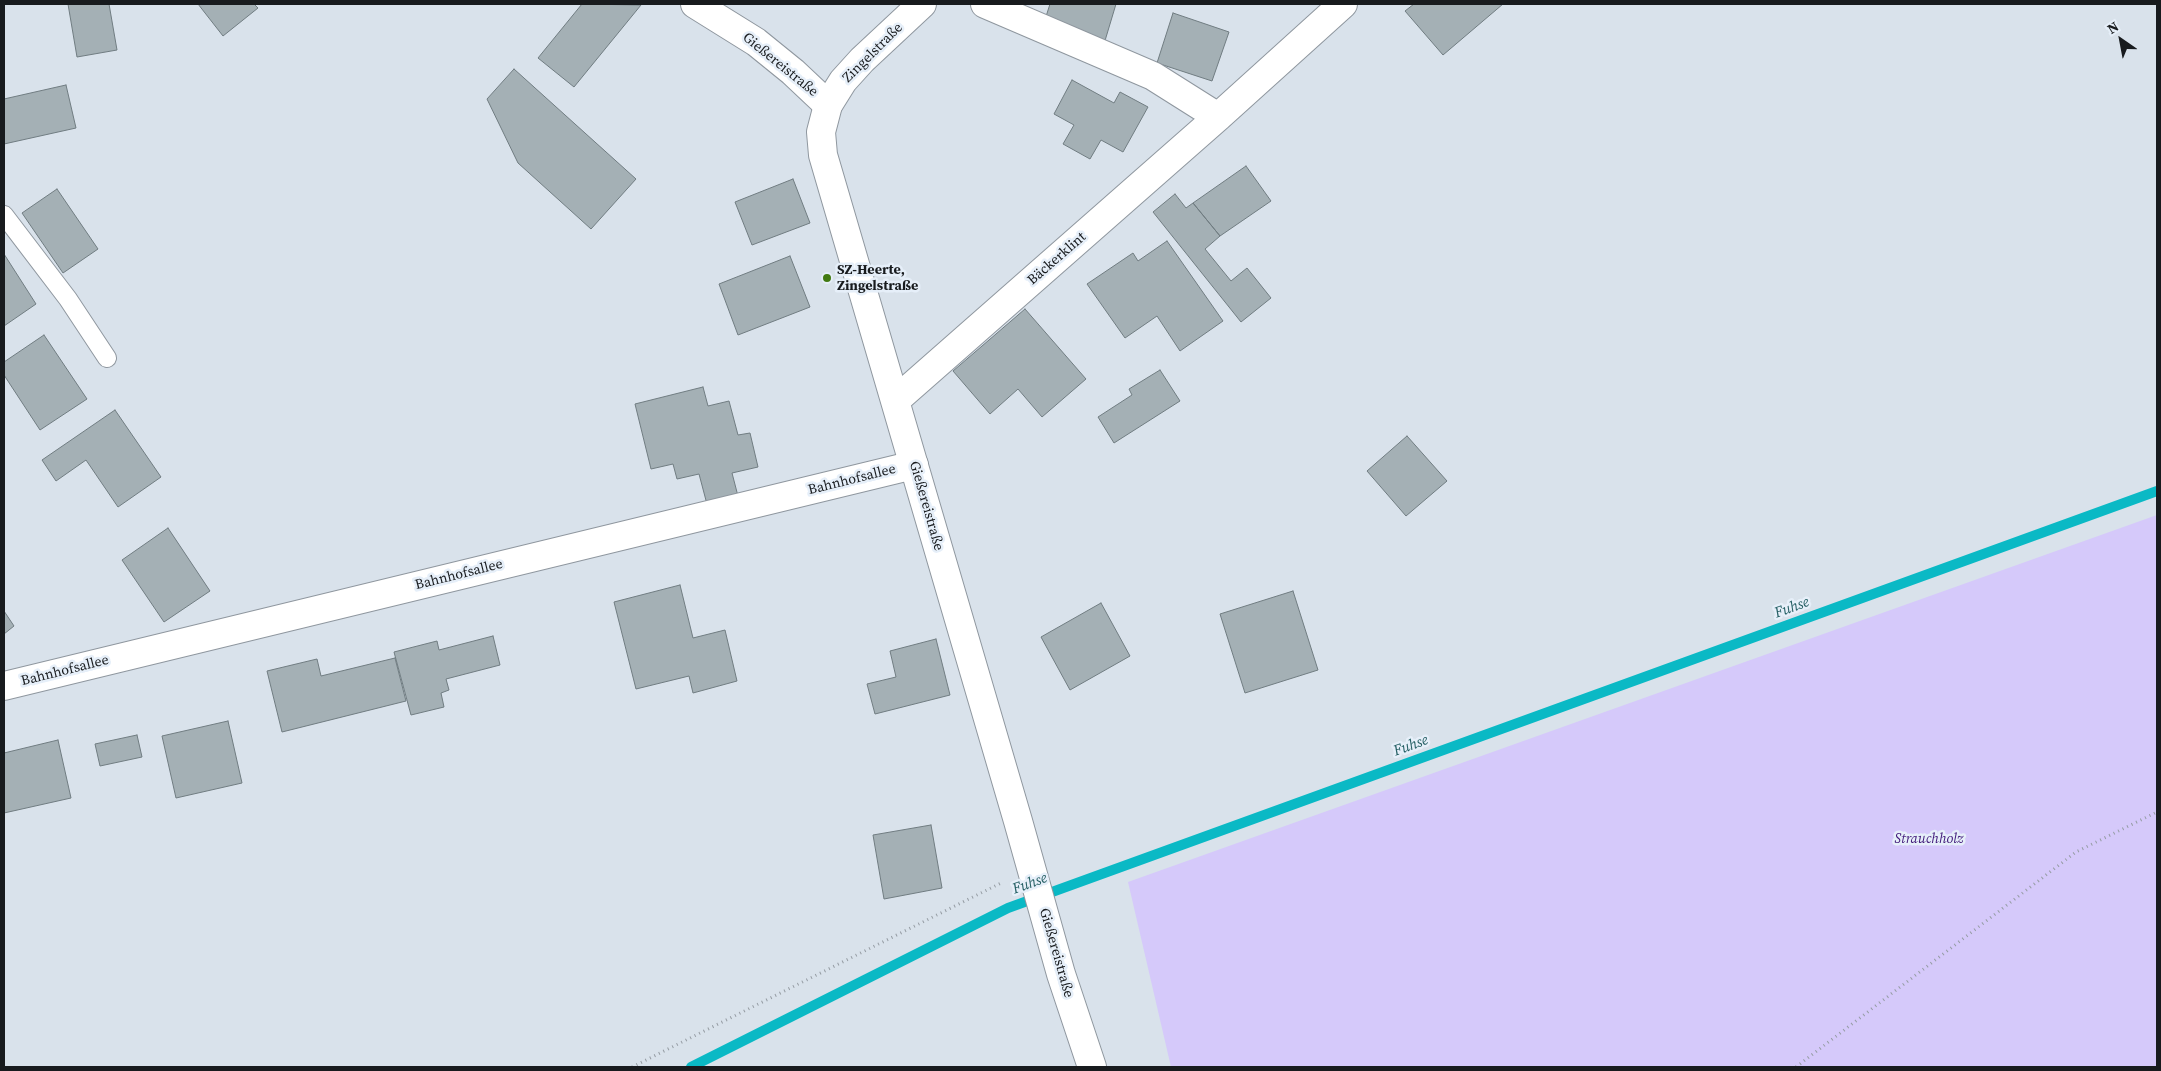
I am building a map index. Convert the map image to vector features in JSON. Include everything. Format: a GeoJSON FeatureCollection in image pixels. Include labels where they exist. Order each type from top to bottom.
{"type":"FeatureCollection","features":[{"type":"Feature","properties":{"kind":"street","name":"Gießereistraße"},"geometry":{"type":"LineString","coordinates":[[695,4],[756,42],[793,72],[828,105],[821,132],[823,155],[1018,821],[1060,974],[1092,1067]]}},
{"type":"Feature","properties":{"kind":"street","name":"Zingelstraße"},"geometry":{"type":"LineString","coordinates":[[828,105],[842,82],[855,68],[922,4]]}},
{"type":"Feature","properties":{"kind":"street"},"geometry":{"type":"LineString","coordinates":[[985,4],[1153,76],[1218,117]]}},
{"type":"Feature","properties":{"kind":"street","name":"Bäckerklint"},"geometry":{"type":"LineString","coordinates":[[896,400],[1218,117],[1343,4]]}},
{"type":"Feature","properties":{"kind":"street","name":"Bahnhofsallee"},"geometry":{"type":"LineString","coordinates":[[4,686],[914,465]]}},
{"type":"Feature","properties":{"kind":"lane"},"geometry":{"type":"LineString","coordinates":[[4,215],[68,299],[107,358]]}},
{"type":"Feature","properties":{"kind":"path"},"geometry":{"type":"LineString","coordinates":[[1796,1067],[2076,852],[2157,812]]}},
{"type":"Feature","properties":{"kind":"path"},"geometry":{"type":"LineString","coordinates":[[632,1067],[1031,868]]}},
{"type":"Feature","properties":{"kind":"green space","name":"Strauchholz"},"geometry":{"type":"Polygon","coordinates":[[[2157,515],[2157,1067],[1171,1067],[1128,882],[2157,515]]]}},
{"type":"Feature","properties":{"kind":"building"},"geometry":{"type":"Polygon","coordinates":[[[68,4],[109,4],[117,50],[77,57],[68,4]]]}},
{"type":"Feature","properties":{"kind":"building"},"geometry":{"type":"Polygon","coordinates":[[[198,4],[254,4],[258,8],[223,36],[198,4]]]}},
{"type":"Feature","properties":{"kind":"building"},"geometry":{"type":"Polygon","coordinates":[[[582,4],[641,5],[574,87],[538,58],[582,4]]]}},
{"type":"Feature","properties":{"kind":"building"},"geometry":{"type":"Polygon","coordinates":[[[1050,4],[1116,4],[1104,44],[1043,26],[1050,4]]]}},
{"type":"Feature","properties":{"kind":"building"},"geometry":{"type":"Polygon","coordinates":[[[1414,4],[1503,4],[1443,55],[1405,11],[1414,4]]]}},
{"type":"Feature","properties":{"kind":"building"},"geometry":{"type":"Polygon","coordinates":[[[1173,13],[1229,32],[1212,81],[1157,63],[1173,13]]]}},
{"type":"Feature","properties":{"kind":"building"},"geometry":{"type":"Polygon","coordinates":[[[514,69],[636,179],[591,229],[518,163],[487,99],[514,69]]]}},
{"type":"Feature","properties":{"kind":"building"},"geometry":{"type":"Polygon","coordinates":[[[1072,80],[1114,103],[1120,92],[1148,107],[1123,152],[1101,140],[1090,159],[1063,144],[1074,125],[1054,114],[1072,80]]]}},
{"type":"Feature","properties":{"kind":"building"},"geometry":{"type":"Polygon","coordinates":[[[66,85],[76,128],[4,144],[4,99],[66,85]]]}},
{"type":"Feature","properties":{"kind":"building"},"geometry":{"type":"Polygon","coordinates":[[[1246,166],[1271,201],[1220,236],[1193,203],[1246,166]]]}},
{"type":"Feature","properties":{"kind":"building"},"geometry":{"type":"Polygon","coordinates":[[[793,179],[810,223],[752,245],[735,202],[793,179]]]}},
{"type":"Feature","properties":{"kind":"building"},"geometry":{"type":"Polygon","coordinates":[[[57,189],[98,249],[63,273],[22,213],[57,189]]]}},
{"type":"Feature","properties":{"kind":"building"},"geometry":{"type":"Polygon","coordinates":[[[1175,194],[1186,208],[1193,203],[1220,236],[1205,249],[1231,281],[1247,268],[1271,298],[1241,322],[1153,212],[1175,194]]]}},
{"type":"Feature","properties":{"kind":"building"},"geometry":{"type":"Polygon","coordinates":[[[1167,241],[1223,321],[1180,351],[1157,316],[1125,338],[1087,284],[1133,253],[1138,261],[1167,241]]]}},
{"type":"Feature","properties":{"kind":"building"},"geometry":{"type":"Polygon","coordinates":[[[4,254],[36,304],[4,326],[4,254]]]}},
{"type":"Feature","properties":{"kind":"building"},"geometry":{"type":"Polygon","coordinates":[[[790,256],[810,307],[738,335],[719,284],[790,256]]]}},
{"type":"Feature","properties":{"kind":"building"},"geometry":{"type":"Polygon","coordinates":[[[1025,309],[1086,379],[1042,417],[1018,389],[990,414],[953,371],[1025,309]]]}},
{"type":"Feature","properties":{"kind":"building"},"geometry":{"type":"Polygon","coordinates":[[[44,335],[87,399],[40,430],[4,375],[4,362],[44,335]]]}},
{"type":"Feature","properties":{"kind":"building"},"geometry":{"type":"Polygon","coordinates":[[[1160,370],[1180,401],[1114,443],[1098,417],[1132,395],[1129,389],[1160,370]]]}},
{"type":"Feature","properties":{"kind":"building"},"geometry":{"type":"Polygon","coordinates":[[[703,387],[708,406],[729,401],[738,435],[750,433],[758,467],[732,473],[739,500],[708,508],[699,474],[677,479],[673,464],[651,469],[635,404],[703,387]]]}},
{"type":"Feature","properties":{"kind":"building"},"geometry":{"type":"Polygon","coordinates":[[[115,410],[161,477],[118,507],[86,460],[56,481],[42,460],[115,410]]]}},
{"type":"Feature","properties":{"kind":"building"},"geometry":{"type":"Polygon","coordinates":[[[1407,436],[1447,481],[1406,516],[1367,471],[1407,436]]]}},
{"type":"Feature","properties":{"kind":"building"},"geometry":{"type":"Polygon","coordinates":[[[168,528],[210,591],[164,622],[122,560],[168,528]]]}},
{"type":"Feature","properties":{"kind":"building"},"geometry":{"type":"Polygon","coordinates":[[[680,585],[693,638],[725,630],[737,681],[693,693],[689,676],[636,689],[614,602],[680,585]]]}},
{"type":"Feature","properties":{"kind":"building"},"geometry":{"type":"Polygon","coordinates":[[[1293,591],[1318,670],[1245,693],[1220,614],[1293,591]]]}},
{"type":"Feature","properties":{"kind":"building"},"geometry":{"type":"Polygon","coordinates":[[[1101,603],[1130,656],[1070,690],[1041,637],[1101,603]]]}},
{"type":"Feature","properties":{"kind":"building"},"geometry":{"type":"Polygon","coordinates":[[[4,611],[14,626],[4,634],[4,611]]]}},
{"type":"Feature","properties":{"kind":"building"},"geometry":{"type":"Polygon","coordinates":[[[493,636],[500,665],[446,679],[449,690],[441,693],[444,707],[411,715],[394,652],[437,641],[439,650],[493,636]]]}},
{"type":"Feature","properties":{"kind":"building"},"geometry":{"type":"Polygon","coordinates":[[[936,639],[950,695],[875,714],[867,684],[896,677],[890,651],[936,639]]]}},
{"type":"Feature","properties":{"kind":"building"},"geometry":{"type":"Polygon","coordinates":[[[395,658],[406,701],[282,732],[267,671],[317,659],[321,676],[395,658]]]}},
{"type":"Feature","properties":{"kind":"building"},"geometry":{"type":"Polygon","coordinates":[[[228,721],[242,783],[176,798],[162,736],[228,721]]]}},
{"type":"Feature","properties":{"kind":"building"},"geometry":{"type":"Polygon","coordinates":[[[137,735],[142,757],[100,766],[95,744],[137,735]]]}},
{"type":"Feature","properties":{"kind":"building"},"geometry":{"type":"Polygon","coordinates":[[[58,740],[71,798],[4,813],[4,753],[58,740]]]}},
{"type":"Feature","properties":{"kind":"building"},"geometry":{"type":"Polygon","coordinates":[[[931,825],[942,888],[884,899],[873,835],[931,825]]]}},
{"type":"Feature","properties":{"kind":"waterway","name":"Fuhse"},"geometry":{"type":"LineString","coordinates":[[691,1067],[1008,908],[2157,491]]}},
{"type":"Feature","properties":{"kind":"place","name":"SZ-Heerte, Zingelstraße"},"geometry":{"type":"Point","coordinates":[827,278]}}]}
